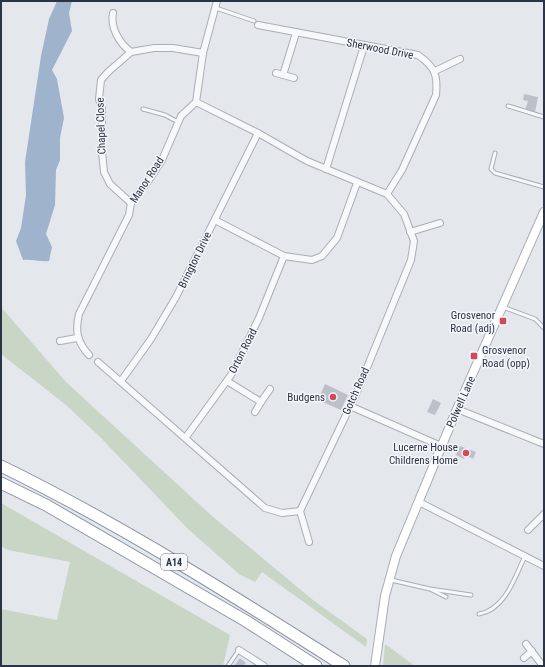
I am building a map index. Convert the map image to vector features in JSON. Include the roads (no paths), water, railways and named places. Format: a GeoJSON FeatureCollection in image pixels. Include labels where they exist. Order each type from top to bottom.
{"type":"FeatureCollection","features":[{"type":"Feature","properties":{"kind":"highway","name":"A14"},"geometry":{"type":"LineString","coordinates":[[1,466],[60,496],[252,608],[344,666]]}},
{"type":"Feature","properties":{"kind":"highway","name":"A14"},"geometry":{"type":"LineString","coordinates":[[1,483],[46,505],[246,621],[316,666]]}},
{"type":"Feature","properties":{"kind":"street"},"geometry":{"type":"LineString","coordinates":[[217,1],[203,53],[196,102],[258,133],[307,162],[388,194],[402,170],[436,95],[437,84],[435,71],[460,59]]}},
{"type":"Feature","properties":{"kind":"street"},"geometry":{"type":"LineString","coordinates":[[113,13],[112,26],[124,46],[131,52],[154,48],[173,48],[203,53]]}},
{"type":"Feature","properties":{"kind":"street","name":"Sherwood Drive"},"geometry":{"type":"LineString","coordinates":[[256,23],[296,33],[418,56],[427,62],[435,71]]}},
{"type":"Feature","properties":{"kind":"street"},"geometry":{"type":"LineString","coordinates":[[283,75],[296,33]]}},
{"type":"Feature","properties":{"kind":"street"},"geometry":{"type":"LineString","coordinates":[[326,170],[364,46]]}},
{"type":"Feature","properties":{"kind":"street","name":"Chapel Close"},"geometry":{"type":"LineString","coordinates":[[131,52],[108,72],[102,80],[99,99],[102,109],[102,152],[104,172],[110,184],[131,203]]}},
{"type":"Feature","properties":{"kind":"street"},"geometry":{"type":"LineString","coordinates":[[276,73],[294,78]]}},
{"type":"Feature","properties":{"kind":"street","name":"Manor Road"},"geometry":{"type":"LineString","coordinates":[[77,338],[76,329],[79,314],[129,215],[131,203],[162,160],[181,116],[196,102]]}},
{"type":"Feature","properties":{"kind":"street","name":"Brington Drive"},"geometry":{"type":"LineString","coordinates":[[121,381],[151,339],[176,297],[258,133]]}},
{"type":"Feature","properties":{"kind":"street"},"geometry":{"type":"LineString","coordinates":[[215,220],[284,256],[312,260],[322,256],[337,238],[357,183]]}},
{"type":"Feature","properties":{"kind":"street","name":"Gotch Road"},"geometry":{"type":"LineString","coordinates":[[300,511],[350,406],[411,260],[414,241],[404,214],[388,194]]}},
{"type":"Feature","properties":{"kind":"street","name":"Polwell Lane"},"geometry":{"type":"LineString","coordinates":[[376,663],[389,580],[396,556],[457,409],[544,212]]}},
{"type":"Feature","properties":{"kind":"street"},"geometry":{"type":"LineString","coordinates":[[410,232],[440,223]]}},
{"type":"Feature","properties":{"kind":"street","name":"Orton Road"},"geometry":{"type":"LineString","coordinates":[[186,437],[227,381],[246,348],[284,256]]}},
{"type":"Feature","properties":{"kind":"street"},"geometry":{"type":"LineString","coordinates":[[60,341],[77,338],[89,355]]}},
{"type":"Feature","properties":{"kind":"street"},"geometry":{"type":"LineString","coordinates":[[98,362],[186,437],[265,508],[282,513],[300,511],[309,542]]}},
{"type":"Feature","properties":{"kind":"street"},"geometry":{"type":"LineString","coordinates":[[227,381],[261,402]]}},
{"type":"Feature","properties":{"kind":"street"},"geometry":{"type":"LineString","coordinates":[[255,412],[270,389]]}},
{"type":"Feature","properties":{"kind":"street"},"geometry":{"type":"LineString","coordinates":[[350,406],[442,446]]}},
{"type":"Feature","properties":{"kind":"street"},"geometry":{"type":"LineString","coordinates":[[457,409],[544,444]]}},
{"type":"Feature","properties":{"kind":"street"},"geometry":{"type":"LineString","coordinates":[[419,502],[544,566]]}},
{"type":"Feature","properties":{"kind":"street"},"geometry":{"type":"LineString","coordinates":[[528,530],[544,514]]}},
{"type":"Feature","properties":{"kind":"street"},"geometry":{"type":"LineString","coordinates":[[526,644],[543,666]]}},
{"type":"Feature","properties":{"kind":"street"},"geometry":{"type":"LineString","coordinates":[[239,650],[264,666]]}},
{"type":"Feature","properties":{"kind":"street"},"geometry":{"type":"LineString","coordinates":[[524,658],[532,651]]}},
{"type":"Feature","properties":{"kind":"lane"},"geometry":{"type":"LineString","coordinates":[[216,8],[256,23]]}},
{"type":"Feature","properties":{"kind":"lane"},"geometry":{"type":"LineString","coordinates":[[508,106],[544,117]]}},
{"type":"Feature","properties":{"kind":"lane"},"geometry":{"type":"LineString","coordinates":[[143,109],[165,115],[178,122]]}},
{"type":"Feature","properties":{"kind":"lane"},"geometry":{"type":"LineString","coordinates":[[494,153],[491,169],[495,172],[544,187]]}},
{"type":"Feature","properties":{"kind":"lane"},"geometry":{"type":"LineString","coordinates":[[502,307],[535,320],[544,328]]}},
{"type":"Feature","properties":{"kind":"lane"},"geometry":{"type":"LineString","coordinates":[[479,614],[488,612],[505,597],[526,556]]}},
{"type":"Feature","properties":{"kind":"lane"},"geometry":{"type":"LineString","coordinates":[[389,580],[430,589],[471,595]]}},
{"type":"Feature","properties":{"kind":"lane"},"geometry":{"type":"LineString","coordinates":[[430,589],[446,596]]}},
{"type":"Feature","properties":{"kind":"lane"},"geometry":{"type":"LineString","coordinates":[[228,666],[239,650]]}},
{"type":"Feature","properties":{"kind":"water"},"geometry":{"type":"Polygon","coordinates":[[[57,1],[72,1],[69,13],[72,31],[52,70],[57,79],[64,118],[60,138],[60,160],[56,170],[55,205],[46,234],[52,247],[49,261],[23,260],[16,241],[21,228],[26,195],[25,162],[41,56],[49,19],[57,1]]]}},
{"type":"Feature","properties":{"kind":"place","name":"Grosvenor Road (adj)"},"geometry":{"type":"Point","coordinates":[503,321]}},
{"type":"Feature","properties":{"kind":"place","name":"Grosvenor Road (opp)"},"geometry":{"type":"Point","coordinates":[474,356]}},
{"type":"Feature","properties":{"kind":"place","name":"Budgens"},"geometry":{"type":"Point","coordinates":[333,397]}},
{"type":"Feature","properties":{"kind":"place","name":"Lucerne House Childrens Home"},"geometry":{"type":"Point","coordinates":[466,453]}}]}
